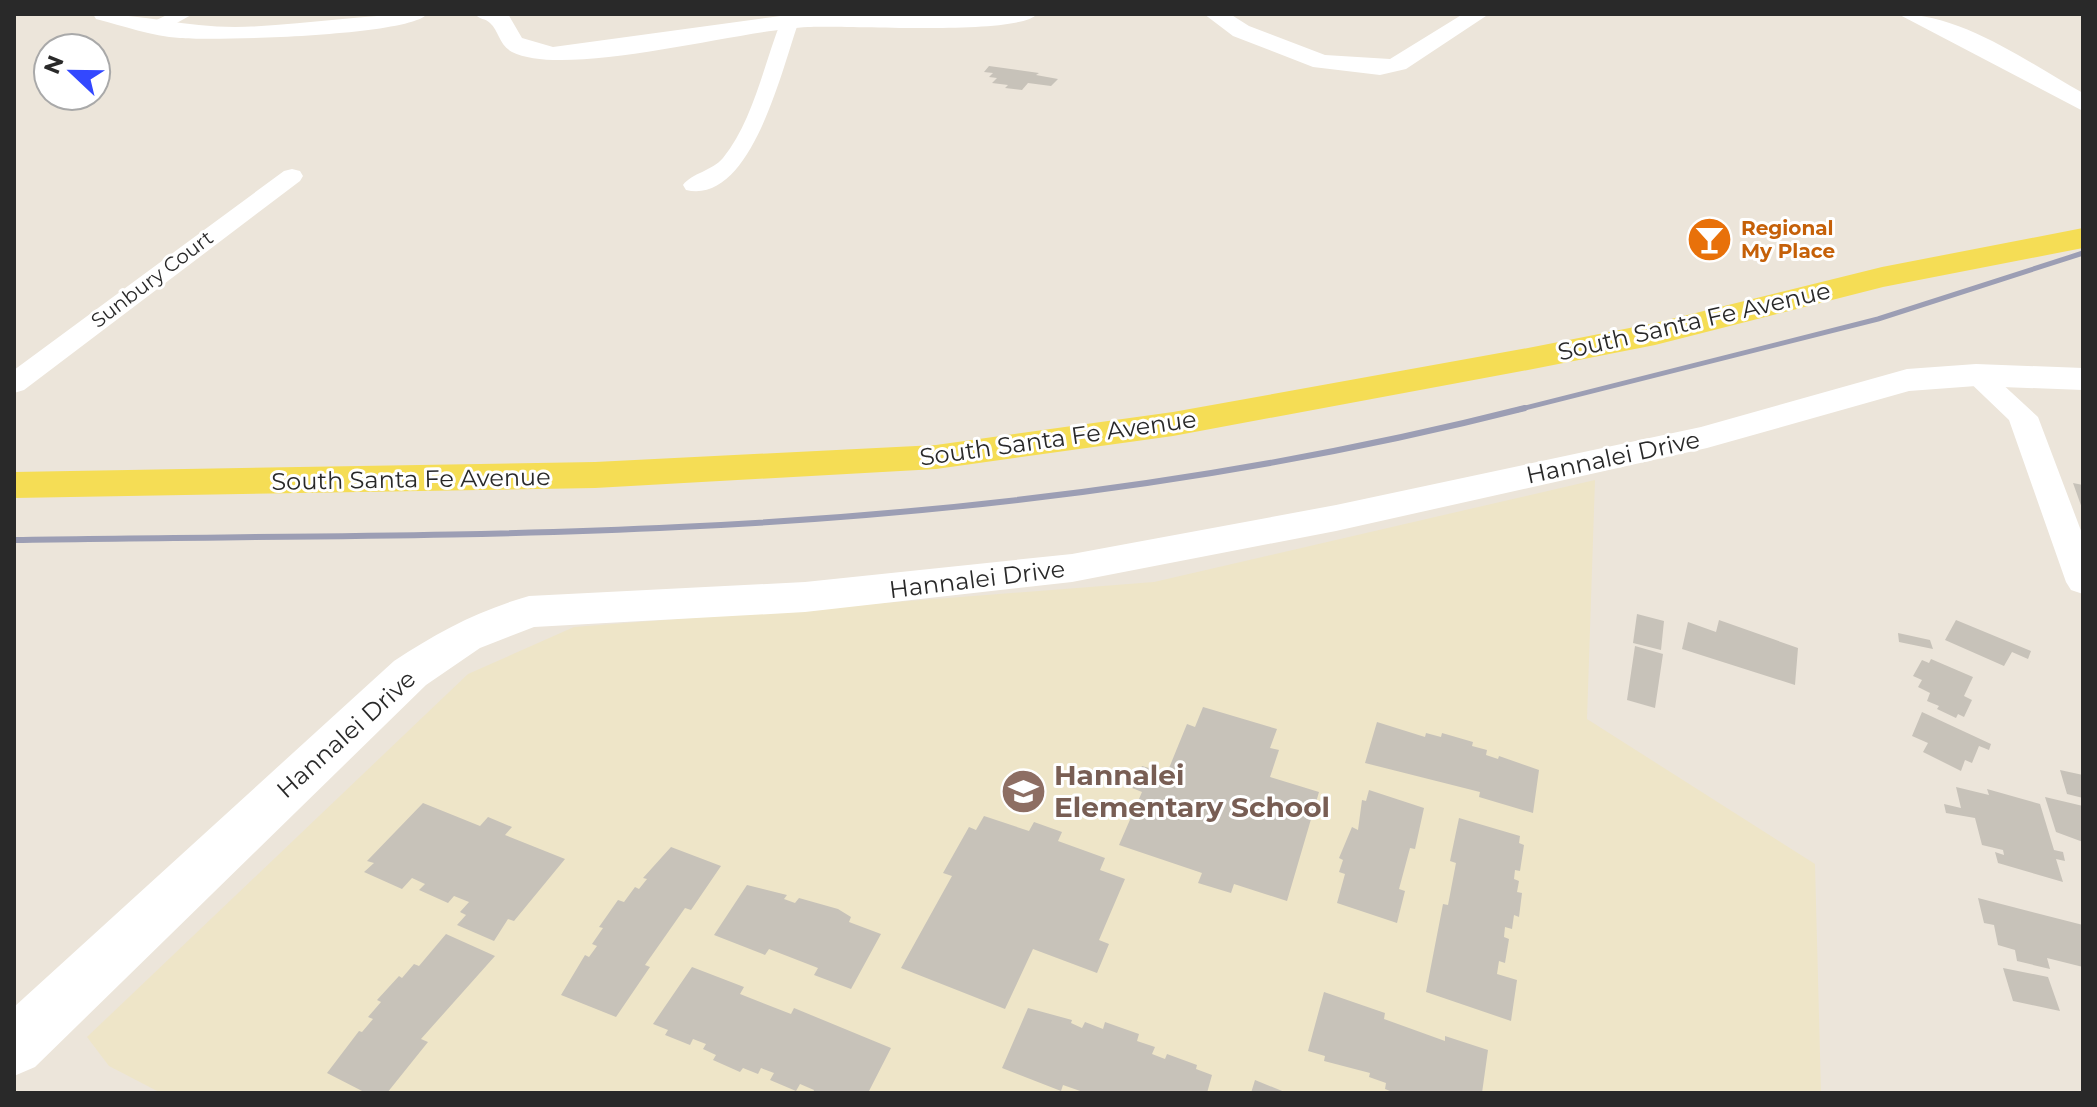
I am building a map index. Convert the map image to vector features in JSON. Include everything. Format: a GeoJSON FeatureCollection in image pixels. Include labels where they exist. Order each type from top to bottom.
{"type":"FeatureCollection","features":[{"type":"Feature","properties":{"kind":"main road","name":"South Santa Fe Avenue"},"geometry":{"type":"LineString","coordinates":[[14,456],[611,447],[902,432],[1016,420],[1158,400],[1521,335],[1628,314],[1904,243],[2083,212]]}},
{"type":"Feature","properties":{"kind":"main road"},"geometry":{"type":"LineString","coordinates":[[1845,286],[1875,265],[1901,254],[2083,221]]}},
{"type":"Feature","properties":{"kind":"main road","name":"South Santa Fe Avenue"},"geometry":{"type":"LineString","coordinates":[[14,485],[595,475],[936,457],[1173,424],[1528,359],[1655,334],[1845,286],[2083,238]]}},
{"type":"Feature","properties":{"kind":"street"},"geometry":{"type":"LineString","coordinates":[[104,14],[156,27],[252,31],[416,14]]}},
{"type":"Feature","properties":{"kind":"street"},"geometry":{"type":"LineString","coordinates":[[156,27],[184,14]]}},
{"type":"Feature","properties":{"kind":"street"},"geometry":{"type":"LineString","coordinates":[[486,14],[500,19],[508,40],[516,47],[553,54],[790,21],[834,18],[949,22],[1026,14]]}},
{"type":"Feature","properties":{"kind":"street"},"geometry":{"type":"LineString","coordinates":[[1215,14],[1241,31],[1321,62],[1380,68],[1398,64],[1470,15]]}},
{"type":"Feature","properties":{"kind":"street"},"geometry":{"type":"LineString","coordinates":[[1909,14],[1973,42],[2083,103]]}},
{"type":"Feature","properties":{"kind":"street"},"geometry":{"type":"LineString","coordinates":[[694,185],[711,178],[732,161],[743,141],[790,21]]}},
{"type":"Feature","properties":{"kind":"street","name":"Sunbury Court"},"geometry":{"type":"LineString","coordinates":[[14,384],[292,176]]}},
{"type":"Feature","properties":{"kind":"street"},"geometry":{"type":"LineString","coordinates":[[1976,375],[2023,417],[2083,582]]}},
{"type":"Feature","properties":{"kind":"street","name":"Hannalei Drive"},"geometry":{"type":"LineString","coordinates":[[14,1047],[410,673],[464,637],[529,612],[805,597],[1072,568],[1336,518],[1664,447],[1907,380],[1976,375],[2083,379]]}},
{"type":"Feature","properties":{"kind":"shaded area","name":"Hannalei Elementary School"},"geometry":{"type":"Polygon","coordinates":[[[1595,480],[1587,719],[1815,864],[1821,1093],[161,1093],[109,1066],[87,1037],[468,674],[574,627],[1154,582],[1595,480]]]}},
{"type":"Feature","properties":{"kind":"building"},"geometry":{"type":"Polygon","coordinates":[[[989,66],[1058,79],[1051,86],[1028,83],[1022,90],[1005,88],[1008,85],[992,83],[997,78],[989,77],[993,73],[984,72],[989,66]]]}},
{"type":"Feature","properties":{"kind":"building"},"geometry":{"type":"Polygon","coordinates":[[[2073,483],[2083,485],[2083,511],[2073,483]]]}},
{"type":"Feature","properties":{"kind":"building"},"geometry":{"type":"Polygon","coordinates":[[[1637,614],[1664,621],[1661,650],[1633,643],[1637,614]]]}},
{"type":"Feature","properties":{"kind":"building"},"geometry":{"type":"Polygon","coordinates":[[[1719,620],[1798,648],[1795,685],[1682,649],[1688,622],[1716,632],[1719,620]]]}},
{"type":"Feature","properties":{"kind":"building"},"geometry":{"type":"Polygon","coordinates":[[[1956,620],[2031,651],[2028,659],[2012,652],[2004,666],[1945,640],[1956,620]]]}},
{"type":"Feature","properties":{"kind":"building"},"geometry":{"type":"Polygon","coordinates":[[[1898,633],[1930,640],[1933,649],[1899,642],[1898,633]]]}},
{"type":"Feature","properties":{"kind":"building"},"geometry":{"type":"Polygon","coordinates":[[[1635,646],[1663,654],[1655,708],[1627,700],[1635,646]]]}},
{"type":"Feature","properties":{"kind":"building"},"geometry":{"type":"Polygon","coordinates":[[[1931,659],[1973,677],[1964,696],[1972,700],[1964,717],[1958,714],[1956,718],[1937,709],[1939,706],[1927,701],[1930,693],[1918,687],[1922,680],[1913,676],[1922,660],[1929,663],[1931,659]]]}},
{"type":"Feature","properties":{"kind":"building"},"geometry":{"type":"Polygon","coordinates":[[[1203,707],[1277,729],[1270,748],[1279,750],[1270,777],[1319,792],[1287,901],[1234,884],[1231,893],[1198,883],[1202,873],[1119,845],[1142,792],[1132,788],[1142,766],[1167,773],[1187,724],[1195,727],[1203,707]]]}},
{"type":"Feature","properties":{"kind":"building"},"geometry":{"type":"Polygon","coordinates":[[[1922,712],[1991,744],[1989,750],[1979,746],[1972,763],[1965,760],[1961,771],[1923,752],[1928,743],[1912,736],[1922,712]]]}},
{"type":"Feature","properties":{"kind":"building"},"geometry":{"type":"Polygon","coordinates":[[[1377,722],[1425,737],[1426,733],[1441,737],[1442,733],[1473,742],[1472,746],[1487,750],[1486,755],[1498,759],[1499,756],[1539,770],[1533,813],[1479,797],[1480,792],[1365,763],[1377,722]]]}},
{"type":"Feature","properties":{"kind":"building"},"geometry":{"type":"Polygon","coordinates":[[[2060,770],[2083,775],[2083,798],[2067,794],[2060,770]]]}},
{"type":"Feature","properties":{"kind":"building"},"geometry":{"type":"Polygon","coordinates":[[[1956,787],[1989,795],[1987,789],[2040,804],[2054,850],[2063,852],[2065,861],[2056,859],[2063,882],[1998,863],[1995,852],[2004,855],[2003,850],[1982,845],[1975,818],[1946,813],[1944,804],[1961,808],[1956,787]]]}},
{"type":"Feature","properties":{"kind":"building"},"geometry":{"type":"Polygon","coordinates":[[[1369,790],[1424,808],[1415,849],[1410,848],[1399,889],[1405,891],[1397,923],[1337,903],[1345,874],[1339,872],[1343,860],[1339,858],[1352,827],[1358,830],[1362,800],[1366,801],[1369,790]]]}},
{"type":"Feature","properties":{"kind":"building"},"geometry":{"type":"Polygon","coordinates":[[[2045,797],[2083,806],[2083,842],[2056,832],[2045,797]]]}},
{"type":"Feature","properties":{"kind":"building"},"geometry":{"type":"Polygon","coordinates":[[[423,803],[480,826],[488,817],[512,827],[505,835],[565,859],[514,921],[508,919],[494,941],[457,925],[466,915],[460,912],[469,902],[454,896],[448,903],[419,890],[425,884],[412,878],[402,889],[364,872],[374,863],[367,861],[423,803]]]}},
{"type":"Feature","properties":{"kind":"building"},"geometry":{"type":"Polygon","coordinates":[[[984,816],[1029,831],[1034,822],[1062,832],[1058,841],[1105,858],[1100,870],[1125,879],[1099,940],[1109,944],[1097,973],[1033,949],[1005,1009],[901,968],[952,876],[943,873],[969,827],[976,830],[984,816]]]}},
{"type":"Feature","properties":{"kind":"building"},"geometry":{"type":"Polygon","coordinates":[[[1459,818],[1520,836],[1519,843],[1524,845],[1520,871],[1515,870],[1514,879],[1519,881],[1517,892],[1522,893],[1519,917],[1514,915],[1512,929],[1505,927],[1504,937],[1509,939],[1505,963],[1499,961],[1497,974],[1517,980],[1511,1021],[1426,992],[1443,904],[1448,905],[1456,863],[1450,861],[1459,818]]]}},
{"type":"Feature","properties":{"kind":"building"},"geometry":{"type":"Polygon","coordinates":[[[671,847],[721,866],[691,910],[685,908],[645,965],[650,967],[616,1017],[561,995],[585,955],[589,957],[597,946],[592,944],[603,928],[599,927],[618,900],[624,902],[635,887],[639,889],[647,879],[643,878],[671,847]]]}},
{"type":"Feature","properties":{"kind":"building"},"geometry":{"type":"Polygon","coordinates":[[[747,885],[787,895],[784,899],[795,903],[799,898],[838,909],[851,917],[849,922],[881,934],[851,989],[814,975],[818,968],[769,949],[765,955],[714,935],[747,885]]]}},
{"type":"Feature","properties":{"kind":"building"},"geometry":{"type":"Polygon","coordinates":[[[1978,898],[2083,925],[2083,967],[2047,958],[2050,969],[2017,961],[2015,950],[1998,945],[1994,925],[1984,923],[1978,898]]]}},
{"type":"Feature","properties":{"kind":"building"},"geometry":{"type":"Polygon","coordinates":[[[446,934],[495,956],[421,1039],[428,1042],[387,1093],[366,1093],[327,1073],[359,1031],[362,1032],[373,1019],[368,1017],[381,1002],[377,1000],[399,976],[402,978],[414,964],[419,966],[446,934]]]}},
{"type":"Feature","properties":{"kind":"building"},"geometry":{"type":"Polygon","coordinates":[[[692,967],[744,987],[740,994],[791,1014],[794,1008],[891,1048],[868,1093],[813,1093],[814,1090],[800,1084],[796,1091],[770,1080],[774,1073],[761,1068],[758,1074],[743,1068],[740,1072],[713,1060],[716,1055],[703,1049],[706,1044],[693,1039],[690,1045],[665,1035],[668,1030],[653,1024],[692,967]]]}},
{"type":"Feature","properties":{"kind":"building"},"geometry":{"type":"Polygon","coordinates":[[[2003,968],[2048,977],[2060,1011],[2013,1001],[2003,968]]]}},
{"type":"Feature","properties":{"kind":"building"},"geometry":{"type":"Polygon","coordinates":[[[1324,992],[1385,1013],[1384,1019],[1445,1041],[1445,1036],[1488,1050],[1482,1093],[1395,1093],[1385,1089],[1386,1083],[1369,1077],[1370,1073],[1324,1061],[1325,1056],[1308,1051],[1324,992]]]}},
{"type":"Feature","properties":{"kind":"building"},"geometry":{"type":"Polygon","coordinates":[[[1028,1008],[1072,1020],[1071,1023],[1082,1028],[1085,1022],[1103,1029],[1105,1022],[1139,1034],[1137,1041],[1155,1047],[1152,1054],[1165,1059],[1167,1054],[1197,1065],[1196,1069],[1212,1075],[1207,1093],[1086,1093],[1063,1085],[1061,1091],[1002,1068],[1028,1008]]]}},
{"type":"Feature","properties":{"kind":"building"},"geometry":{"type":"Polygon","coordinates":[[[1255,1080],[1287,1093],[1251,1093],[1255,1080]]]}},
{"type":"Feature","properties":{"kind":"railway"},"geometry":{"type":"LineString","coordinates":[[1524,408],[1878,319],[2083,253]]}},
{"type":"Feature","properties":{"kind":"railway"},"geometry":{"type":"LineString","coordinates":[[14,540],[596,531],[892,513],[1105,489],[1211,473],[1421,433],[1524,408]]}},
{"type":"Feature","properties":{"kind":"railway"},"geometry":{"type":"LineString","coordinates":[[1517,410],[1524,408]]}},
{"type":"Feature","properties":{"kind":"place","name":"Regional My Place"},"geometry":{"type":"Point","coordinates":[1710,239]}},
{"type":"Feature","properties":{"kind":"place","name":"Hannalei Elementary School"},"geometry":{"type":"Point","coordinates":[1023,791]}}]}
